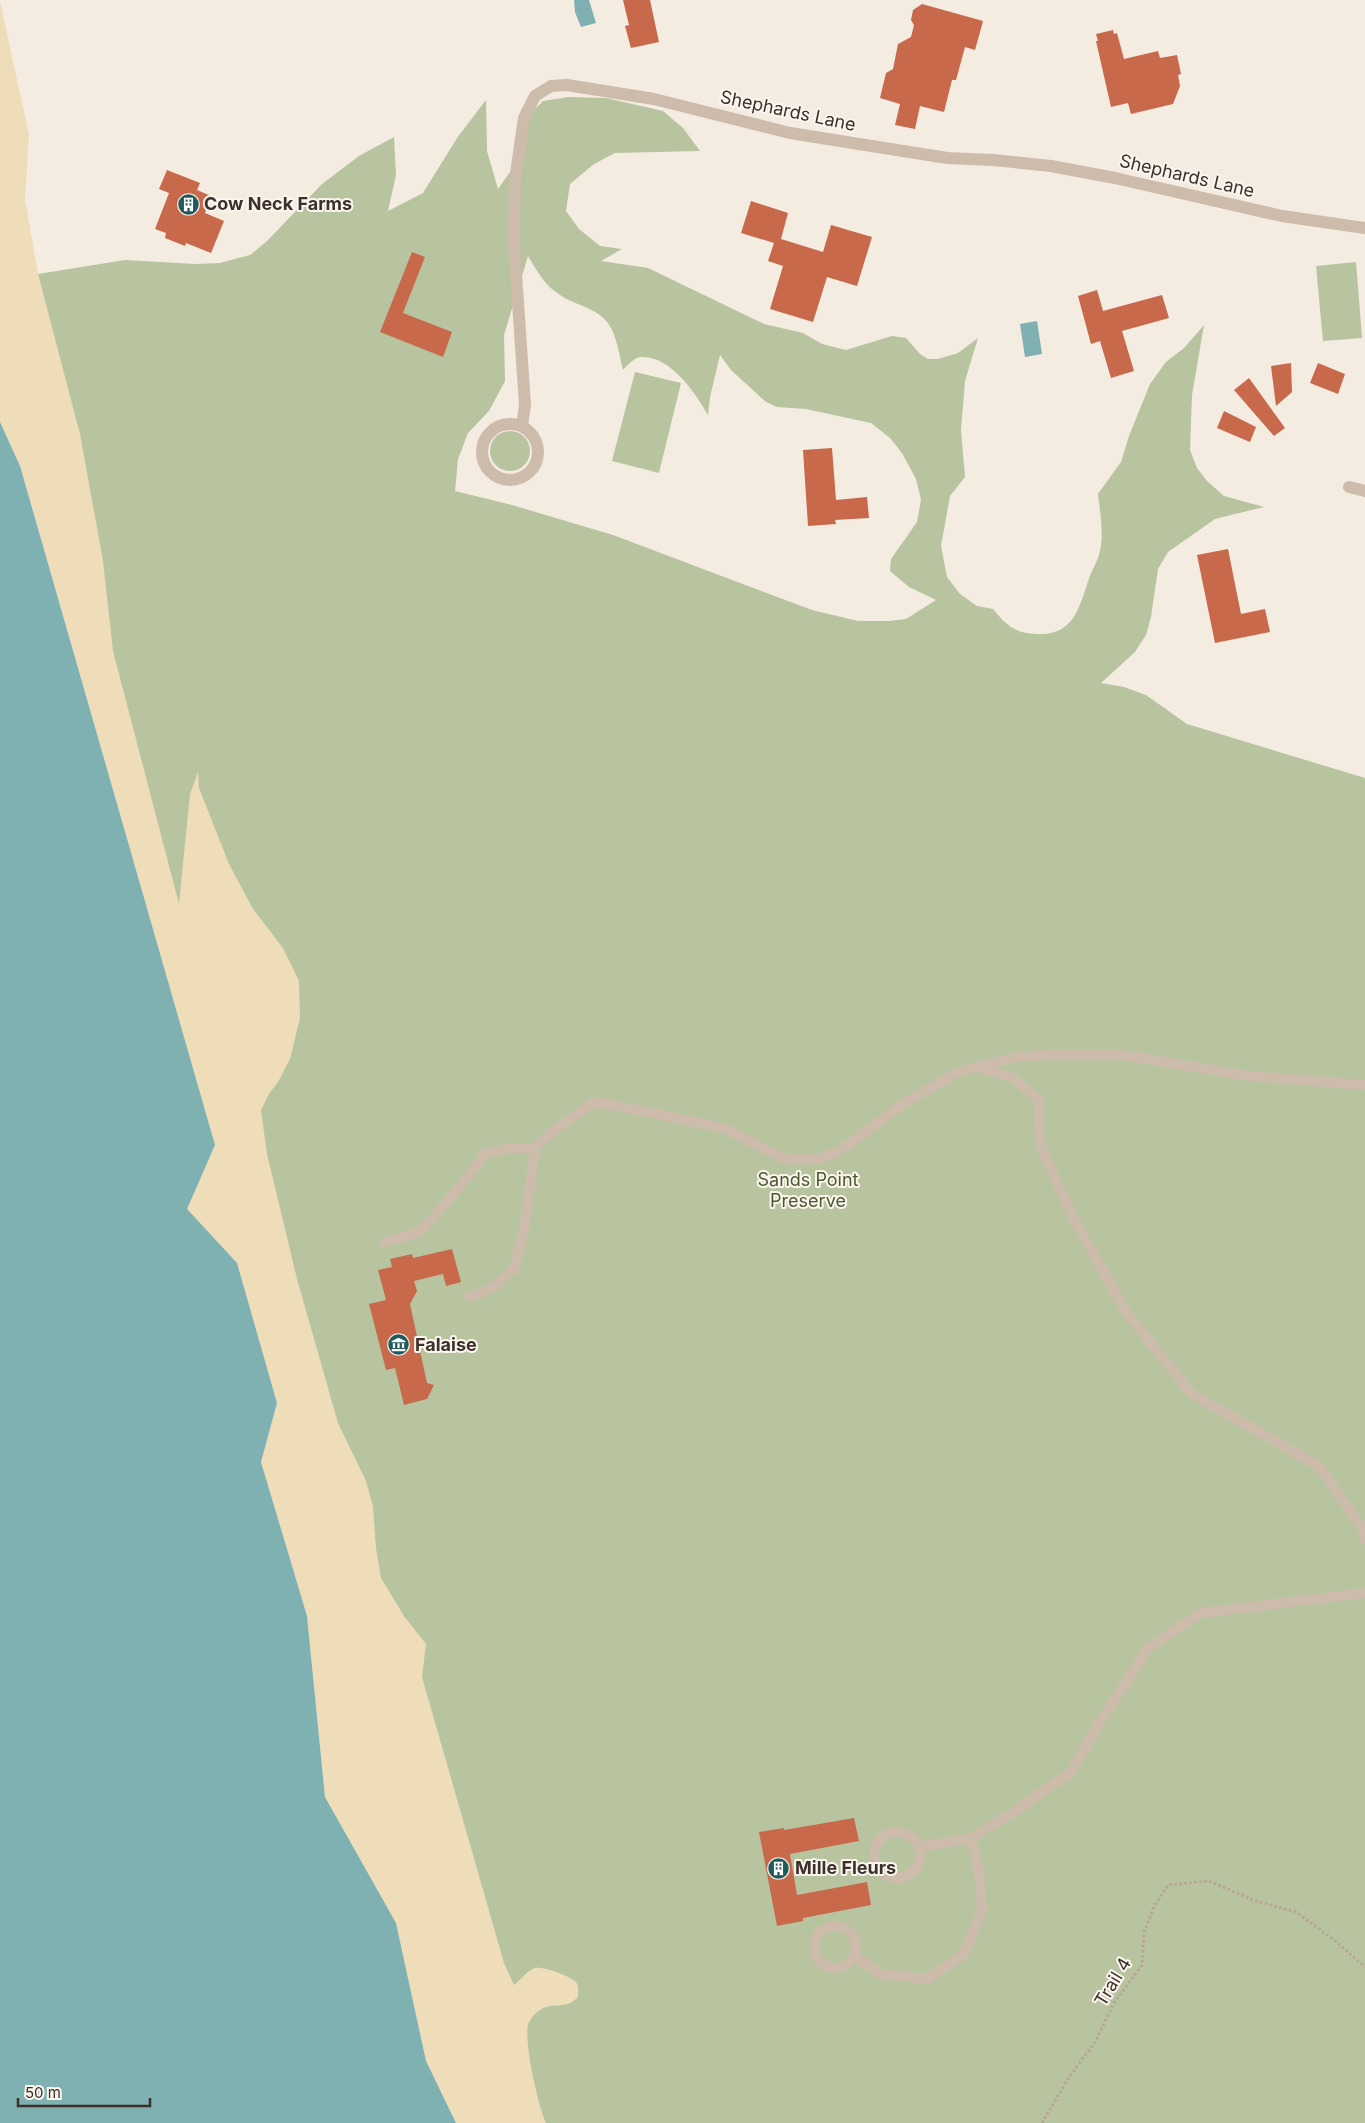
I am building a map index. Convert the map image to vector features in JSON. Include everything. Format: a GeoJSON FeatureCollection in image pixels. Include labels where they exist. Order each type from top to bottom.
{"type":"FeatureCollection","features":[{"type":"Feature","properties":{"kind":"street","name":"Shephards Lane"},"geometry":{"type":"LineString","coordinates":[[522,426],[525,405],[514,244],[515,180],[524,118],[534,96],[551,86],[567,86],[654,99],[790,133],[947,158],[993,160],[1051,166],[1115,178],[1282,216],[1365,228]]}},
{"type":"Feature","properties":{"kind":"street"},"geometry":{"type":"LineString","coordinates":[[512,423],[522,426],[535,438],[538,446],[536,464],[530,472],[515,480],[497,477],[484,463],[482,453],[487,435],[494,428],[512,423]]}},
{"type":"Feature","properties":{"kind":"street"},"geometry":{"type":"LineString","coordinates":[[1349,487],[1365,491]]}},
{"type":"Feature","properties":{"kind":"lane"},"geometry":{"type":"LineString","coordinates":[[470,1297],[494,1287],[514,1268],[524,1230],[535,1148],[552,1132],[594,1102],[726,1130],[783,1158],[818,1159],[838,1152],[903,1104],[958,1072],[1015,1057],[1052,1054],[1118,1054],[1249,1076],[1365,1085]]}},
{"type":"Feature","properties":{"kind":"lane"},"geometry":{"type":"LineString","coordinates":[[976,1067],[1013,1078],[1038,1099],[1040,1145],[1072,1215],[1126,1312],[1192,1394],[1319,1466],[1363,1530],[1365,1539]]}},
{"type":"Feature","properties":{"kind":"lane"},"geometry":{"type":"LineString","coordinates":[[385,1242],[420,1232],[486,1153],[512,1148],[535,1148]]}},
{"type":"Feature","properties":{"kind":"lane"},"geometry":{"type":"LineString","coordinates":[[919,1847],[971,1838],[1009,1815],[1071,1772],[1098,1725],[1148,1648],[1201,1613],[1365,1593]]}},
{"type":"Feature","properties":{"kind":"lane"},"geometry":{"type":"LineString","coordinates":[[902,1832],[915,1840],[919,1847],[920,1854],[916,1869],[904,1878],[888,1877],[877,1867],[874,1860],[876,1845],[887,1834],[902,1832]]}},
{"type":"Feature","properties":{"kind":"lane"},"geometry":{"type":"LineString","coordinates":[[854,1956],[881,1974],[927,1979],[964,1954],[982,1910],[978,1872],[971,1838]]}},
{"type":"Feature","properties":{"kind":"lane"},"geometry":{"type":"LineString","coordinates":[[835,1926],[848,1930],[856,1942],[854,1956],[850,1961],[839,1967],[826,1965],[820,1961],[814,1949],[817,1936],[828,1927],[835,1926]]}},
{"type":"Feature","properties":{"kind":"path","name":"Trail 4"},"geometry":{"type":"LineString","coordinates":[[1042,2123],[1068,2080],[1095,2042],[1114,2003],[1142,1965],[1144,1932],[1155,1905],[1168,1885],[1209,1881],[1253,1900],[1296,1912],[1334,1940],[1365,1967]]}},
{"type":"Feature","properties":{"kind":"green space","name":"Sands Point Preserve"},"geometry":{"type":"Polygon","coordinates":[[[569,97],[606,98],[663,111],[683,128],[700,151],[615,153],[594,164],[570,184],[566,211],[579,229],[600,246],[622,249],[601,261],[648,268],[764,324],[803,333],[822,344],[846,350],[892,336],[906,338],[920,354],[928,359],[938,359],[958,353],[978,338],[965,381],[961,430],[965,477],[950,496],[941,546],[947,577],[960,594],[977,606],[993,609],[1008,625],[1019,631],[1032,634],[1053,633],[1062,629],[1075,615],[1100,551],[1102,530],[1098,494],[1121,462],[1129,436],[1150,384],[1166,362],[1184,348],[1204,325],[1192,395],[1190,450],[1197,468],[1207,481],[1224,496],[1264,507],[1215,519],[1168,552],[1158,569],[1151,617],[1146,635],[1135,652],[1101,683],[1124,687],[1146,695],[1187,724],[1365,778],[1365,2123],[471,2123],[0,287],[39,281],[38,274],[125,260],[196,264],[220,263],[250,255],[266,242],[322,184],[359,156],[394,137],[396,175],[388,211],[423,193],[457,138],[486,100],[487,151],[498,189],[525,151],[529,115],[543,101],[569,97]],[[528,256],[504,335],[505,381],[489,411],[468,433],[458,459],[455,491],[512,505],[613,535],[812,610],[858,621],[906,619],[936,600],[909,587],[890,571],[891,559],[917,522],[921,500],[916,479],[902,453],[890,438],[871,423],[806,409],[777,407],[766,402],[731,370],[720,355],[710,397],[708,415],[689,387],[672,369],[663,363],[653,358],[639,357],[623,370],[615,339],[603,317],[566,298],[550,287],[528,256]]]}},
{"type":"Feature","properties":{"kind":"green space"},"geometry":{"type":"Polygon","coordinates":[[[1356,262],[1362,338],[1323,341],[1316,266],[1356,262]]]}},
{"type":"Feature","properties":{"kind":"green space"},"geometry":{"type":"Polygon","coordinates":[[[635,372],[681,383],[659,473],[612,461],[635,372]]]}},
{"type":"Feature","properties":{"kind":"green space"},"geometry":{"type":"Polygon","coordinates":[[[506,431],[514,431],[521,434],[527,440],[530,451],[527,462],[521,468],[514,471],[506,471],[499,468],[493,462],[490,455],[490,447],[493,440],[499,434],[506,431]]]}},
{"type":"Feature","properties":{"kind":"sand"},"geometry":{"type":"Polygon","coordinates":[[[0,1],[29,135],[25,199],[38,274],[80,434],[103,561],[113,651],[179,904],[190,794],[198,772],[199,788],[229,864],[253,909],[283,948],[299,981],[300,1018],[290,1059],[261,1110],[267,1154],[297,1279],[338,1423],[366,1481],[373,1506],[376,1548],[381,1578],[404,1616],[426,1644],[422,1677],[504,1963],[514,1985],[529,1971],[539,1968],[562,1974],[578,1985],[578,1997],[573,2001],[568,2004],[545,2007],[535,2014],[528,2025],[527,2034],[532,2074],[546,2123],[456,2123],[426,2061],[396,1923],[325,1797],[307,1616],[261,1462],[277,1403],[237,1263],[186,1209],[215,1145],[20,466],[0,422],[0,1]]]}},
{"type":"Feature","properties":{"kind":"water"},"geometry":{"type":"Polygon","coordinates":[[[574,0],[589,0],[596,23],[581,27],[575,12],[574,0]]]}},
{"type":"Feature","properties":{"kind":"water"},"geometry":{"type":"Polygon","coordinates":[[[1037,321],[1042,354],[1025,357],[1020,324],[1037,321]]]}},
{"type":"Feature","properties":{"kind":"water"},"geometry":{"type":"Polygon","coordinates":[[[0,422],[20,466],[215,1145],[187,1209],[237,1263],[277,1403],[261,1462],[307,1616],[325,1797],[396,1923],[426,2061],[456,2123],[0,2123],[0,422]]]}},
{"type":"Feature","properties":{"kind":"building"},"geometry":{"type":"Polygon","coordinates":[[[623,0],[650,0],[659,42],[631,48],[625,26],[629,25],[623,0]]]}},
{"type":"Feature","properties":{"kind":"building"},"geometry":{"type":"Polygon","coordinates":[[[922,4],[983,21],[975,50],[965,47],[956,80],[952,80],[944,112],[920,106],[915,129],[895,125],[900,104],[880,98],[886,73],[893,69],[898,44],[911,37],[914,25],[911,20],[913,10],[922,4]]]}},
{"type":"Feature","properties":{"kind":"building"},"geometry":{"type":"Polygon","coordinates":[[[1113,30],[1114,34],[1117,33],[1124,59],[1158,51],[1160,58],[1177,55],[1181,74],[1178,75],[1180,86],[1173,104],[1131,114],[1128,103],[1111,107],[1096,34],[1113,30]]]}},
{"type":"Feature","properties":{"kind":"building","name":"Cow Neck Farms"},"geometry":{"type":"Polygon","coordinates":[[[167,170],[200,183],[197,190],[211,196],[205,213],[224,221],[211,253],[186,243],[185,246],[165,238],[166,233],[155,229],[169,193],[159,189],[167,170]]]}},
{"type":"Feature","properties":{"kind":"building"},"geometry":{"type":"Polygon","coordinates":[[[751,201],[788,213],[781,239],[823,252],[831,225],[872,237],[857,286],[827,277],[813,322],[770,309],[783,266],[768,261],[774,243],[741,233],[751,201]]]}},
{"type":"Feature","properties":{"kind":"building"},"geometry":{"type":"Polygon","coordinates":[[[412,252],[425,257],[403,313],[452,332],[443,357],[380,332],[412,252]]]}},
{"type":"Feature","properties":{"kind":"building"},"geometry":{"type":"Polygon","coordinates":[[[1097,290],[1103,311],[1162,295],[1169,318],[1122,331],[1134,371],[1111,378],[1100,341],[1091,344],[1078,296],[1097,290]]]}},
{"type":"Feature","properties":{"kind":"building"},"geometry":{"type":"Polygon","coordinates":[[[1291,363],[1292,392],[1276,406],[1271,366],[1291,363]]]}},
{"type":"Feature","properties":{"kind":"building"},"geometry":{"type":"Polygon","coordinates":[[[1318,363],[1345,374],[1338,394],[1310,383],[1318,363]]]}},
{"type":"Feature","properties":{"kind":"building"},"geometry":{"type":"Polygon","coordinates":[[[1249,378],[1285,428],[1274,436],[1234,390],[1249,378]]]}},
{"type":"Feature","properties":{"kind":"building"},"geometry":{"type":"Polygon","coordinates":[[[1224,411],[1256,427],[1250,442],[1217,428],[1224,411]]]}},
{"type":"Feature","properties":{"kind":"building"},"geometry":{"type":"Polygon","coordinates":[[[832,448],[836,500],[867,497],[869,518],[835,520],[836,524],[808,526],[803,450],[832,448]]]}},
{"type":"Feature","properties":{"kind":"building"},"geometry":{"type":"Polygon","coordinates":[[[1228,549],[1241,614],[1265,609],[1270,632],[1215,643],[1197,555],[1228,549]]]}},
{"type":"Feature","properties":{"kind":"building","name":"Falaise"},"geometry":{"type":"Polygon","coordinates":[[[452,1249],[461,1282],[446,1286],[443,1274],[414,1281],[417,1291],[410,1304],[427,1383],[434,1385],[427,1399],[404,1405],[395,1368],[386,1370],[369,1304],[386,1300],[378,1270],[392,1267],[390,1259],[412,1254],[413,1258],[452,1249]]]}},
{"type":"Feature","properties":{"kind":"building","name":"Mille Fleurs"},"geometry":{"type":"Polygon","coordinates":[[[854,1818],[859,1841],[790,1854],[797,1895],[867,1882],[871,1905],[803,1918],[803,1921],[777,1926],[759,1832],[784,1828],[784,1830],[854,1818]]]}},
{"type":"Feature","properties":{"kind":"place","name":"Cow Neck Farms"},"geometry":{"type":"Point","coordinates":[188,204]}},
{"type":"Feature","properties":{"kind":"place","name":"Falaise"},"geometry":{"type":"Point","coordinates":[399,1345]}},
{"type":"Feature","properties":{"kind":"place","name":"Mille Fleurs"},"geometry":{"type":"Point","coordinates":[779,1868]}}]}
